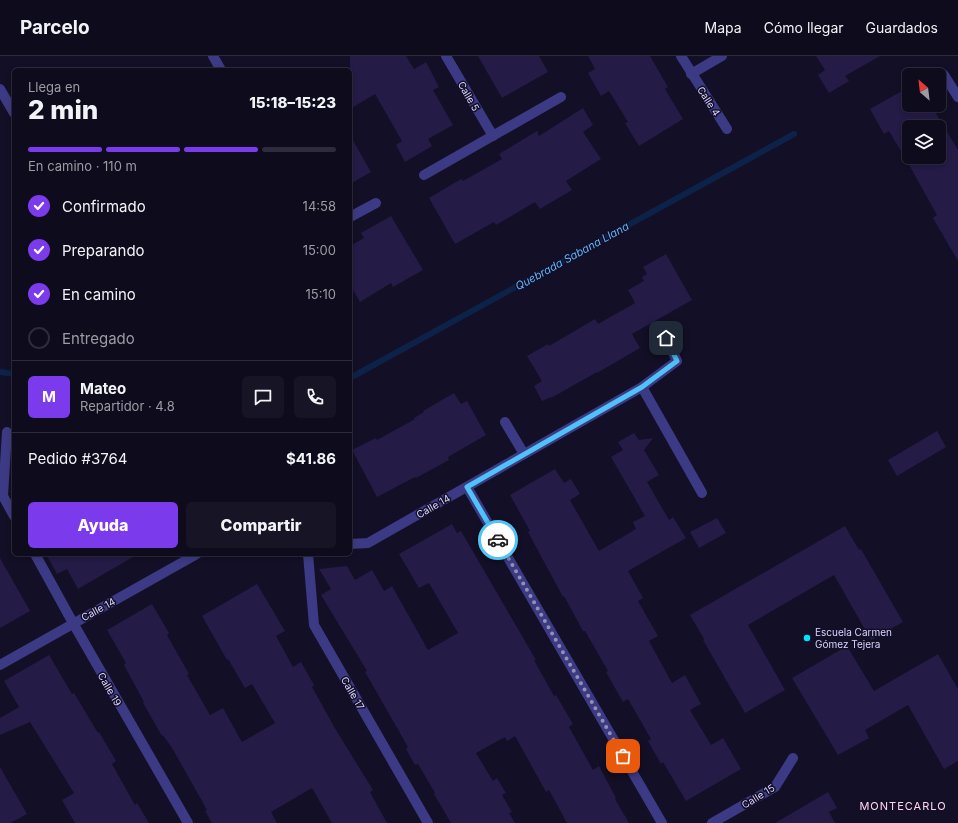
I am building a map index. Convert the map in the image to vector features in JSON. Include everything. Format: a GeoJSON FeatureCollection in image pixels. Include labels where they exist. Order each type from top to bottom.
{"type":"FeatureCollection","features":[{"type":"Feature","properties":{"kind":"street"},"geometry":{"type":"LineString","coordinates":[[213,56],[220,68]]}},
{"type":"Feature","properties":{"kind":"street","name":"Calle 5"},"geometry":{"type":"LineString","coordinates":[[446,56],[493,136]]}},
{"type":"Feature","properties":{"kind":"street","name":"Calle 4"},"geometry":{"type":"LineString","coordinates":[[681,56],[727,129]]}},
{"type":"Feature","properties":{"kind":"street"},"geometry":{"type":"LineString","coordinates":[[691,74],[722,56]]}},
{"type":"Feature","properties":{"kind":"street"},"geometry":{"type":"LineString","coordinates":[[946,78],[958,97]]}},
{"type":"Feature","properties":{"kind":"street"},"geometry":{"type":"LineString","coordinates":[[0,89],[12,110]]}},
{"type":"Feature","properties":{"kind":"street"},"geometry":{"type":"LineString","coordinates":[[424,175],[561,97]]}},
{"type":"Feature","properties":{"kind":"street"},"geometry":{"type":"LineString","coordinates":[[352,216],[376,203]]}},
{"type":"Feature","properties":{"kind":"street","name":"Calle 14"},"geometry":{"type":"LineString","coordinates":[[352,544],[368,543],[642,387],[677,361],[666,338]]}},
{"type":"Feature","properties":{"kind":"street"},"geometry":{"type":"LineString","coordinates":[[642,387],[702,493]]}},
{"type":"Feature","properties":{"kind":"street"},"geometry":{"type":"LineString","coordinates":[[505,422],[524,454]]}},
{"type":"Feature","properties":{"kind":"street"},"geometry":{"type":"LineString","coordinates":[[7,432],[3,496],[12,512]]}},
{"type":"Feature","properties":{"kind":"street"},"geometry":{"type":"LineString","coordinates":[[467,487],[662,823]]}},
{"type":"Feature","properties":{"kind":"street","name":"Calle 19"},"geometry":{"type":"LineString","coordinates":[[36,556],[188,823]]}},
{"type":"Feature","properties":{"kind":"street","name":"Calle 14"},"geometry":{"type":"LineString","coordinates":[[0,665],[193,556]]}},
{"type":"Feature","properties":{"kind":"street","name":"Calle 17"},"geometry":{"type":"LineString","coordinates":[[308,556],[314,625],[428,823]]}},
{"type":"Feature","properties":{"kind":"street","name":"Calle 15"},"geometry":{"type":"LineString","coordinates":[[712,823],[775,787],[793,758]]}},
{"type":"Feature","properties":{"kind":"building"},"geometry":{"type":"Polygon","coordinates":[[[350,56],[406,56],[414,69],[426,62],[439,87],[433,90],[453,125],[428,139],[432,146],[405,162],[396,145],[402,141],[375,94],[352,108],[352,68],[350,68],[350,56]]]}},
{"type":"Feature","properties":{"kind":"building"},"geometry":{"type":"Polygon","coordinates":[[[478,56],[539,56],[548,72],[502,98],[478,56]]]}},
{"type":"Feature","properties":{"kind":"building"},"geometry":{"type":"Polygon","coordinates":[[[588,56],[650,56],[668,87],[665,89],[683,119],[639,146],[625,123],[628,122],[609,91],[601,96],[588,73],[595,69],[588,56]]]}},
{"type":"Feature","properties":{"kind":"building"},"geometry":{"type":"Polygon","coordinates":[[[816,56],[880,56],[845,76],[849,81],[829,93],[818,75],[825,70],[816,56]]]}},
{"type":"Feature","properties":{"kind":"building"},"geometry":{"type":"Polygon","coordinates":[[[902,91],[902,112],[935,112],[940,120],[902,120],[902,153],[889,131],[884,134],[870,109],[902,91]]]}},
{"type":"Feature","properties":{"kind":"building"},"geometry":{"type":"Polygon","coordinates":[[[583,108],[593,125],[583,132],[601,159],[566,181],[572,190],[540,209],[535,202],[496,225],[494,222],[455,244],[429,198],[461,179],[463,181],[502,159],[499,154],[537,131],[539,136],[583,108]]]}},
{"type":"Feature","properties":{"kind":"building"},"geometry":{"type":"Polygon","coordinates":[[[946,130],[958,150],[958,261],[933,218],[937,215],[909,164],[946,164],[946,130]]]}},
{"type":"Feature","properties":{"kind":"building"},"geometry":{"type":"Polygon","coordinates":[[[352,139],[371,172],[352,183],[352,139]]]}},
{"type":"Feature","properties":{"kind":"building"},"geometry":{"type":"Polygon","coordinates":[[[391,216],[423,270],[393,287],[391,283],[360,302],[352,288],[352,245],[364,238],[361,233],[391,216]]]}},
{"type":"Feature","properties":{"kind":"building"},"geometry":{"type":"Polygon","coordinates":[[[666,254],[692,300],[632,334],[640,348],[551,398],[542,401],[534,386],[542,381],[527,356],[548,344],[549,346],[595,319],[598,324],[635,303],[628,290],[644,281],[642,277],[647,274],[643,267],[666,254]]]}},
{"type":"Feature","properties":{"kind":"building"},"geometry":{"type":"Polygon","coordinates":[[[454,393],[461,404],[467,401],[486,435],[448,457],[449,460],[377,497],[352,450],[376,438],[377,440],[415,419],[414,418],[424,412],[423,411],[454,393]]]}},
{"type":"Feature","properties":{"kind":"building"},"geometry":{"type":"Polygon","coordinates":[[[937,431],[946,447],[897,476],[888,460],[937,431]]]}},
{"type":"Feature","properties":{"kind":"building"},"geometry":{"type":"Polygon","coordinates":[[[634,433],[639,440],[653,438],[644,450],[659,475],[647,482],[669,520],[673,517],[686,538],[628,571],[643,598],[638,601],[658,636],[649,641],[672,683],[685,675],[701,704],[690,710],[711,745],[723,738],[741,769],[686,801],[663,762],[661,764],[648,741],[651,739],[628,699],[623,702],[606,672],[608,671],[585,631],[583,631],[564,596],[563,597],[510,495],[555,469],[564,483],[571,479],[580,494],[570,500],[599,551],[636,529],[633,522],[645,516],[611,457],[623,450],[618,442],[634,433]]]}},
{"type":"Feature","properties":{"kind":"building"},"geometry":{"type":"Polygon","coordinates":[[[717,518],[726,533],[699,548],[690,532],[717,518]]]}},
{"type":"Feature","properties":{"kind":"building"},"geometry":{"type":"Polygon","coordinates":[[[452,524],[457,533],[461,531],[536,660],[534,660],[554,696],[556,695],[573,724],[569,727],[593,770],[599,766],[616,798],[615,799],[629,823],[567,823],[549,790],[546,792],[515,736],[507,741],[505,737],[476,753],[493,781],[497,778],[506,793],[502,795],[512,812],[509,813],[515,823],[451,823],[418,764],[415,765],[406,749],[408,747],[365,672],[367,671],[321,595],[331,589],[319,569],[347,566],[355,580],[372,570],[384,591],[392,586],[428,650],[458,633],[429,583],[419,588],[399,554],[452,524]]]}},
{"type":"Feature","properties":{"kind":"building"},"geometry":{"type":"Polygon","coordinates":[[[845,526],[859,550],[861,549],[903,622],[871,640],[834,575],[748,625],[785,690],[745,713],[690,615],[845,526]]]}},
{"type":"Feature","properties":{"kind":"building"},"geometry":{"type":"Polygon","coordinates":[[[47,556],[135,556],[78,589],[67,569],[57,574],[47,556]]]}},
{"type":"Feature","properties":{"kind":"building"},"geometry":{"type":"Polygon","coordinates":[[[0,558],[30,611],[0,628],[0,558]]]}},
{"type":"Feature","properties":{"kind":"building"},"geometry":{"type":"Polygon","coordinates":[[[257,584],[285,631],[276,636],[293,667],[301,662],[314,685],[312,687],[336,730],[373,790],[370,792],[387,823],[332,823],[312,788],[271,812],[277,823],[212,823],[205,811],[207,810],[172,748],[163,735],[162,736],[143,703],[144,702],[124,665],[126,663],[107,630],[152,604],[169,633],[167,635],[189,674],[187,675],[210,715],[223,708],[242,742],[275,723],[252,684],[245,688],[202,616],[257,584]]]}},
{"type":"Feature","properties":{"kind":"building"},"geometry":{"type":"Polygon","coordinates":[[[847,646],[874,691],[938,654],[958,689],[958,761],[944,769],[908,705],[865,730],[869,738],[838,755],[792,678],[847,646]]]}},
{"type":"Feature","properties":{"kind":"building"},"geometry":{"type":"Polygon","coordinates":[[[49,655],[72,694],[74,693],[98,733],[99,732],[116,761],[112,764],[135,805],[137,803],[149,823],[75,823],[62,800],[74,793],[30,722],[0,735],[0,718],[19,707],[4,681],[49,655]]]}},
{"type":"Feature","properties":{"kind":"building"},"geometry":{"type":"Polygon","coordinates":[[[0,767],[27,814],[10,823],[0,823],[0,767]]]}},
{"type":"Feature","properties":{"kind":"building"},"geometry":{"type":"Polygon","coordinates":[[[828,792],[837,808],[829,812],[835,823],[775,823],[828,792]]]}},
{"type":"Feature","properties":{"kind":"waterway","name":"Quebrada Sabana Llana"},"geometry":{"type":"LineString","coordinates":[[352,377],[794,134]]}},
{"type":"Feature","properties":{"kind":"waterway","name":"Quebrada Sabana Llana"},"geometry":{"type":"LineString","coordinates":[[0,372],[12,374]]}},
{"type":"Feature","properties":{"kind":"way so far"},"geometry":{"type":"LineString","coordinates":[[498,540],[623,756]]}},
{"type":"Feature","properties":{"kind":"place","name":"Escuela Carmen Gómez Tejera"},"geometry":{"type":"Point","coordinates":[807,638]}},
{"type":"Feature","properties":{"kind":"district","name":"MONTECARLO"},"geometry":{"type":"Point","coordinates":[903,806]}},
{"type":"Feature","properties":{"kind":"route"},"geometry":{"type":"LineString","coordinates":[[498,540],[467,487],[642,387],[677,361],[666,338]]}}]}
